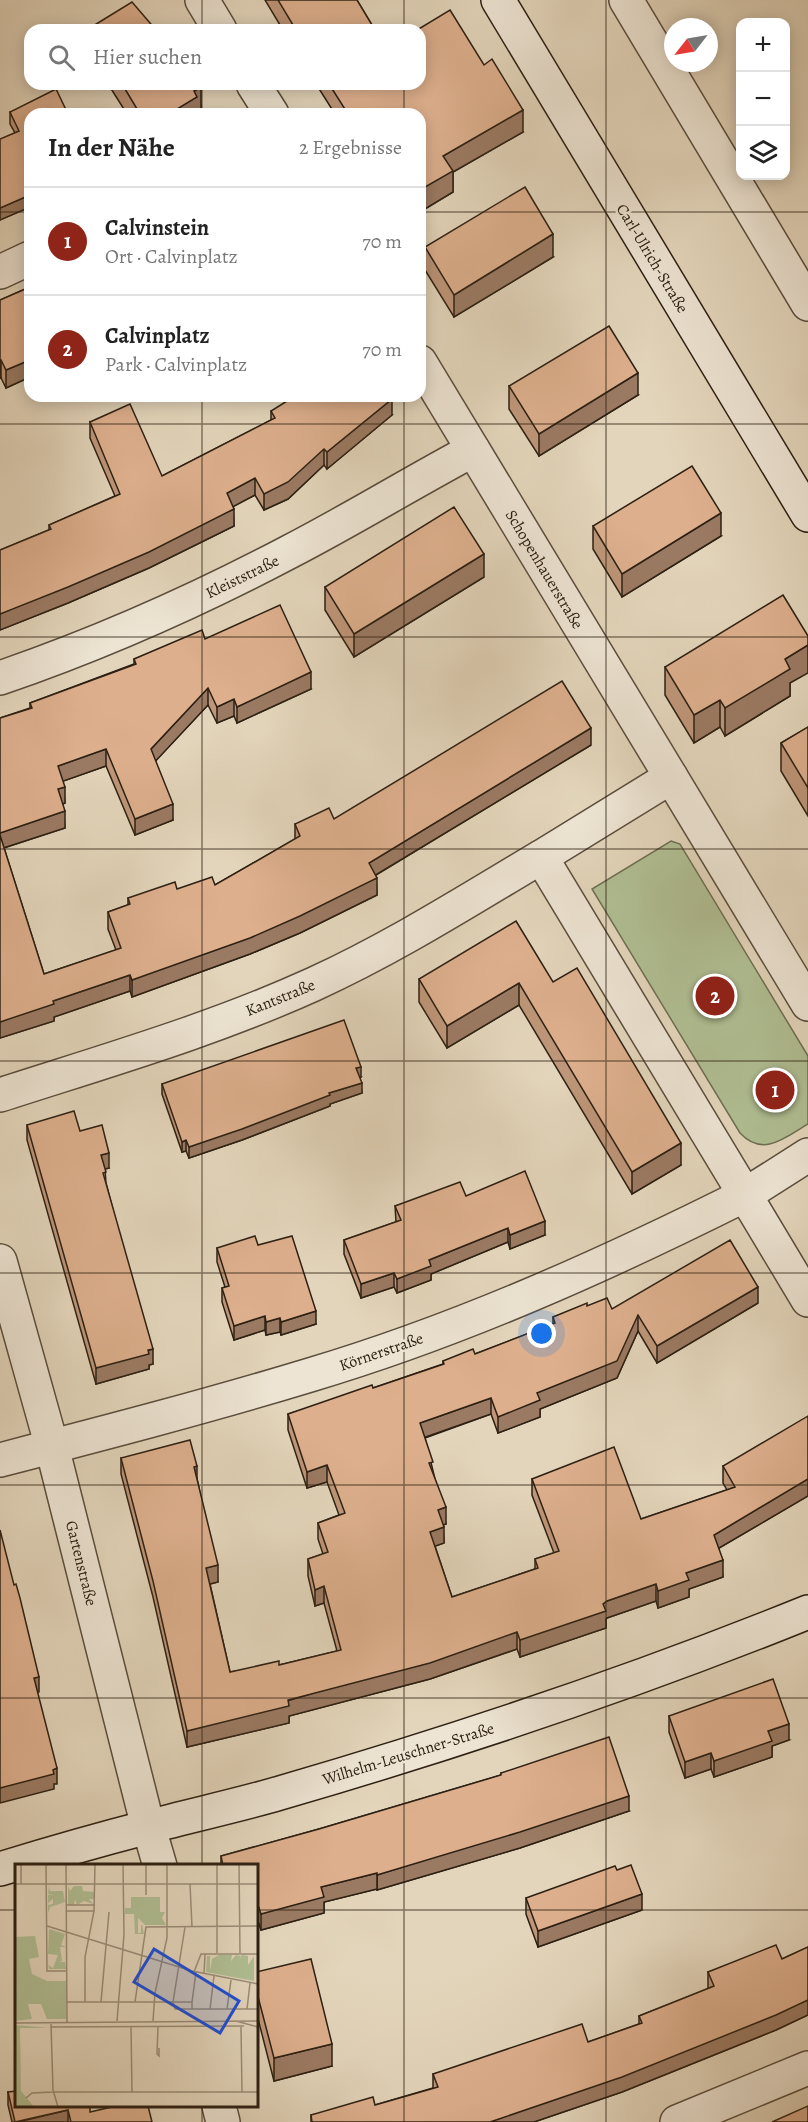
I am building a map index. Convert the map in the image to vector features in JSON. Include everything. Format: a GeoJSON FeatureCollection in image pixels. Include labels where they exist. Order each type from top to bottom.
{"type":"FeatureCollection","features":[{"type":"Feature","properties":{"kind":"street"},"geometry":{"type":"LineString","coordinates":[[202,0],[216,24]]}},
{"type":"Feature","properties":{"kind":"street","name":"Carl-Ulrich-Straße"},"geometry":{"type":"LineString","coordinates":[[498,0],[808,515]]}},
{"type":"Feature","properties":{"kind":"street"},"geometry":{"type":"LineString","coordinates":[[626,0],[808,303]]}},
{"type":"Feature","properties":{"kind":"street"},"geometry":{"type":"LineString","coordinates":[[257,90],[268,108]]}},
{"type":"Feature","properties":{"kind":"street"},"geometry":{"type":"LineString","coordinates":[[0,272],[24,261]]}},
{"type":"Feature","properties":{"kind":"street","name":"Schopenhauerstraße"},"geometry":{"type":"LineString","coordinates":[[426,372],[808,1004]]}},
{"type":"Feature","properties":{"kind":"street","name":"Kleiststraße"},"geometry":{"type":"LineString","coordinates":[[0,678],[89,645],[177,608],[290,552],[473,450]]}},
{"type":"Feature","properties":{"kind":"street","name":"Kantstraße"},"geometry":{"type":"LineString","coordinates":[[0,1095],[217,1022],[312,985],[404,938],[670,777]]}},
{"type":"Feature","properties":{"kind":"street"},"geometry":{"type":"LineString","coordinates":[[541,857],[808,1300]]}},
{"type":"Feature","properties":{"kind":"street","name":"Körnerstraße"},"geometry":{"type":"LineString","coordinates":[[0,1460],[311,1375],[488,1312],[591,1269],[745,1195],[808,1155]]}},
{"type":"Feature","properties":{"kind":"street","name":"Gartenstraße"},"geometry":{"type":"LineString","coordinates":[[0,1261],[52,1447],[159,1864]]}},
{"type":"Feature","properties":{"kind":"street","name":"Wilhelm-Leuschner-Straße"},"geometry":{"type":"LineString","coordinates":[[18,1864],[278,1793],[494,1727],[693,1658],[808,1612]]}},
{"type":"Feature","properties":{"kind":"street","name":"Wilhelm-Leuschner-Straße"},"geometry":{"type":"LineString","coordinates":[[0,1869],[15,1865]]}},
{"type":"Feature","properties":{"kind":"street"},"geometry":{"type":"LineString","coordinates":[[677,2122],[808,2068]]}},
{"type":"Feature","properties":{"kind":"street"},"geometry":{"type":"LineString","coordinates":[[219,2107],[223,2122]]}},
{"type":"Feature","properties":{"kind":"green space"},"geometry":{"type":"Polygon","coordinates":[[[671,841],[680,844],[808,1056],[808,1124],[774,1143],[757,1144],[740,1133],[592,889],[671,841]]]}},
{"type":"Feature","properties":{"kind":"building"},"geometry":{"type":"Polygon","coordinates":[[[278,0],[357,0],[371,24],[292,24],[278,0]]]}},
{"type":"Feature","properties":{"kind":"building"},"geometry":{"type":"Polygon","coordinates":[[[132,2],[151,24],[96,24],[132,2]]]}},
{"type":"Feature","properties":{"kind":"building"},"geometry":{"type":"Polygon","coordinates":[[[450,10],[484,65],[492,59],[523,110],[443,156],[453,171],[426,187],[426,108],[344,108],[333,90],[426,90],[426,25],[450,10]]]}},
{"type":"Feature","properties":{"kind":"building"},"geometry":{"type":"Polygon","coordinates":[[[54,90],[56,90],[65,108],[24,108],[24,198],[0,208],[0,139],[19,131],[10,112],[54,90]]]}},
{"type":"Feature","properties":{"kind":"building"},"geometry":{"type":"Polygon","coordinates":[[[126,90],[196,90],[194,91],[197,97],[179,108],[136,108],[126,90]]]}},
{"type":"Feature","properties":{"kind":"building"},"geometry":{"type":"Polygon","coordinates":[[[525,187],[553,234],[454,295],[426,246],[525,187]]]}},
{"type":"Feature","properties":{"kind":"building"},"geometry":{"type":"Polygon","coordinates":[[[24,290],[24,362],[6,370],[0,361],[0,300],[24,290]]]}},
{"type":"Feature","properties":{"kind":"building"},"geometry":{"type":"Polygon","coordinates":[[[609,326],[638,373],[539,434],[509,386],[609,326]]]}},
{"type":"Feature","properties":{"kind":"building"},"geometry":{"type":"Polygon","coordinates":[[[285,402],[388,402],[327,452],[324,449],[288,482],[264,494],[255,478],[227,493],[234,509],[149,552],[0,614],[0,550],[51,529],[49,525],[120,494],[90,422],[130,404],[162,476],[275,418],[271,411],[285,402]]]}},
{"type":"Feature","properties":{"kind":"building"},"geometry":{"type":"Polygon","coordinates":[[[692,466],[721,513],[622,574],[593,526],[692,466]]]}},
{"type":"Feature","properties":{"kind":"building"},"geometry":{"type":"Polygon","coordinates":[[[454,507],[484,554],[354,634],[325,587],[454,507]]]}},
{"type":"Feature","properties":{"kind":"building"},"geometry":{"type":"Polygon","coordinates":[[[783,595],[808,636],[808,645],[785,659],[790,669],[725,708],[720,700],[694,715],[665,667],[783,595]]]}},
{"type":"Feature","properties":{"kind":"building"},"geometry":{"type":"Polygon","coordinates":[[[280,605],[311,672],[237,707],[234,699],[217,707],[208,688],[151,749],[173,804],[135,819],[106,749],[58,766],[65,787],[58,789],[65,811],[0,833],[0,718],[32,708],[30,703],[136,664],[134,659],[202,630],[205,639],[280,605]]]}},
{"type":"Feature","properties":{"kind":"building"},"geometry":{"type":"Polygon","coordinates":[[[562,681],[591,728],[369,863],[377,878],[250,938],[132,980],[130,975],[0,1022],[0,835],[44,974],[121,948],[108,912],[130,904],[128,898],[175,882],[177,889],[212,877],[215,885],[300,836],[295,824],[329,808],[334,819],[562,681]]]}},
{"type":"Feature","properties":{"kind":"building"},"geometry":{"type":"Polygon","coordinates":[[[808,727],[808,788],[781,743],[808,727]]]}},
{"type":"Feature","properties":{"kind":"building"},"geometry":{"type":"Polygon","coordinates":[[[516,921],[553,982],[577,968],[681,1143],[632,1172],[519,983],[447,1026],[419,979],[516,921]]]}},
{"type":"Feature","properties":{"kind":"building"},"geometry":{"type":"Polygon","coordinates":[[[344,1020],[361,1067],[356,1068],[362,1083],[329,1093],[330,1095],[242,1129],[189,1147],[186,1140],[182,1142],[162,1084],[344,1020]]]}},
{"type":"Feature","properties":{"kind":"building"},"geometry":{"type":"Polygon","coordinates":[[[74,1111],[80,1131],[102,1125],[109,1153],[101,1155],[106,1172],[103,1173],[153,1349],[148,1350],[149,1354],[96,1368],[27,1125],[74,1111]]]}},
{"type":"Feature","properties":{"kind":"building"},"geometry":{"type":"Polygon","coordinates":[[[525,1171],[545,1221],[510,1235],[508,1228],[429,1260],[431,1266],[397,1279],[394,1273],[361,1284],[344,1240],[401,1220],[395,1206],[460,1182],[466,1196],[525,1171]]]}},
{"type":"Feature","properties":{"kind":"building"},"geometry":{"type":"Polygon","coordinates":[[[255,1236],[258,1245],[292,1236],[316,1311],[281,1322],[280,1318],[266,1322],[265,1316],[234,1326],[222,1288],[229,1286],[217,1248],[255,1236]]]}},
{"type":"Feature","properties":{"kind":"building"},"geometry":{"type":"Polygon","coordinates":[[[730,1240],[758,1287],[657,1346],[638,1315],[617,1361],[537,1393],[540,1400],[498,1417],[491,1398],[420,1423],[433,1462],[429,1463],[446,1507],[438,1510],[444,1527],[430,1532],[452,1597],[538,1568],[535,1559],[559,1551],[532,1479],[614,1447],[641,1519],[735,1487],[723,1466],[808,1416],[808,1479],[714,1535],[723,1560],[686,1573],[689,1580],[658,1591],[656,1584],[607,1601],[603,1604],[606,1611],[520,1640],[517,1632],[430,1663],[288,1700],[289,1706],[187,1731],[153,1581],[121,1458],[190,1440],[197,1466],[194,1467],[218,1565],[206,1568],[230,1672],[279,1661],[279,1665],[341,1650],[324,1586],[315,1590],[308,1559],[328,1552],[318,1523],[345,1513],[327,1465],[307,1472],[288,1414],[372,1385],[373,1388],[444,1364],[443,1361],[473,1349],[475,1354],[555,1323],[553,1317],[587,1303],[587,1306],[607,1298],[612,1309],[730,1240]]]}},
{"type":"Feature","properties":{"kind":"building"},"geometry":{"type":"Polygon","coordinates":[[[0,1530],[14,1585],[16,1584],[20,1598],[39,1677],[34,1678],[57,1768],[53,1770],[54,1774],[0,1788],[0,1530]]]}},
{"type":"Feature","properties":{"kind":"building"},"geometry":{"type":"Polygon","coordinates":[[[773,1679],[789,1724],[768,1731],[772,1741],[714,1761],[711,1753],[685,1762],[669,1716],[773,1679]]]}},
{"type":"Feature","properties":{"kind":"building"},"geometry":{"type":"Polygon","coordinates":[[[609,1737],[629,1796],[377,1875],[377,1873],[321,1887],[324,1897],[261,1914],[258,1905],[258,1864],[223,1864],[221,1856],[319,1829],[501,1775],[501,1773],[609,1737]]]}},
{"type":"Feature","properties":{"kind":"building"},"geometry":{"type":"Polygon","coordinates":[[[631,1865],[642,1894],[538,1931],[526,1898],[615,1866],[617,1870],[631,1865]]]}},
{"type":"Feature","properties":{"kind":"building"},"geometry":{"type":"Polygon","coordinates":[[[776,1945],[782,1959],[808,1947],[808,2000],[622,2077],[490,2122],[312,2122],[311,2115],[373,2097],[375,2105],[438,2087],[433,2074],[582,2024],[588,2042],[642,2023],[639,2016],[714,1986],[708,1972],[776,1945]]]}},
{"type":"Feature","properties":{"kind":"building"},"geometry":{"type":"Polygon","coordinates":[[[311,1959],[332,2044],[274,2058],[258,1997],[258,1972],[311,1959]]]}},
{"type":"Feature","properties":{"kind":"building"},"geometry":{"type":"Polygon","coordinates":[[[15,2091],[15,2107],[90,2107],[90,2112],[112,2107],[148,2107],[152,2122],[71,2122],[68,2110],[15,2122],[8,2092],[15,2091]]]}},
{"type":"Feature","properties":{"kind":"building"},"geometry":{"type":"Polygon","coordinates":[[[808,2106],[808,2122],[772,2122],[808,2106]]]}},
{"type":"Feature","properties":{"kind":"place","name":"Calvinplatz"},"geometry":{"type":"Point","coordinates":[715,996]}},
{"type":"Feature","properties":{"kind":"place","name":"Calvinstein"},"geometry":{"type":"Point","coordinates":[775,1090]}}]}
